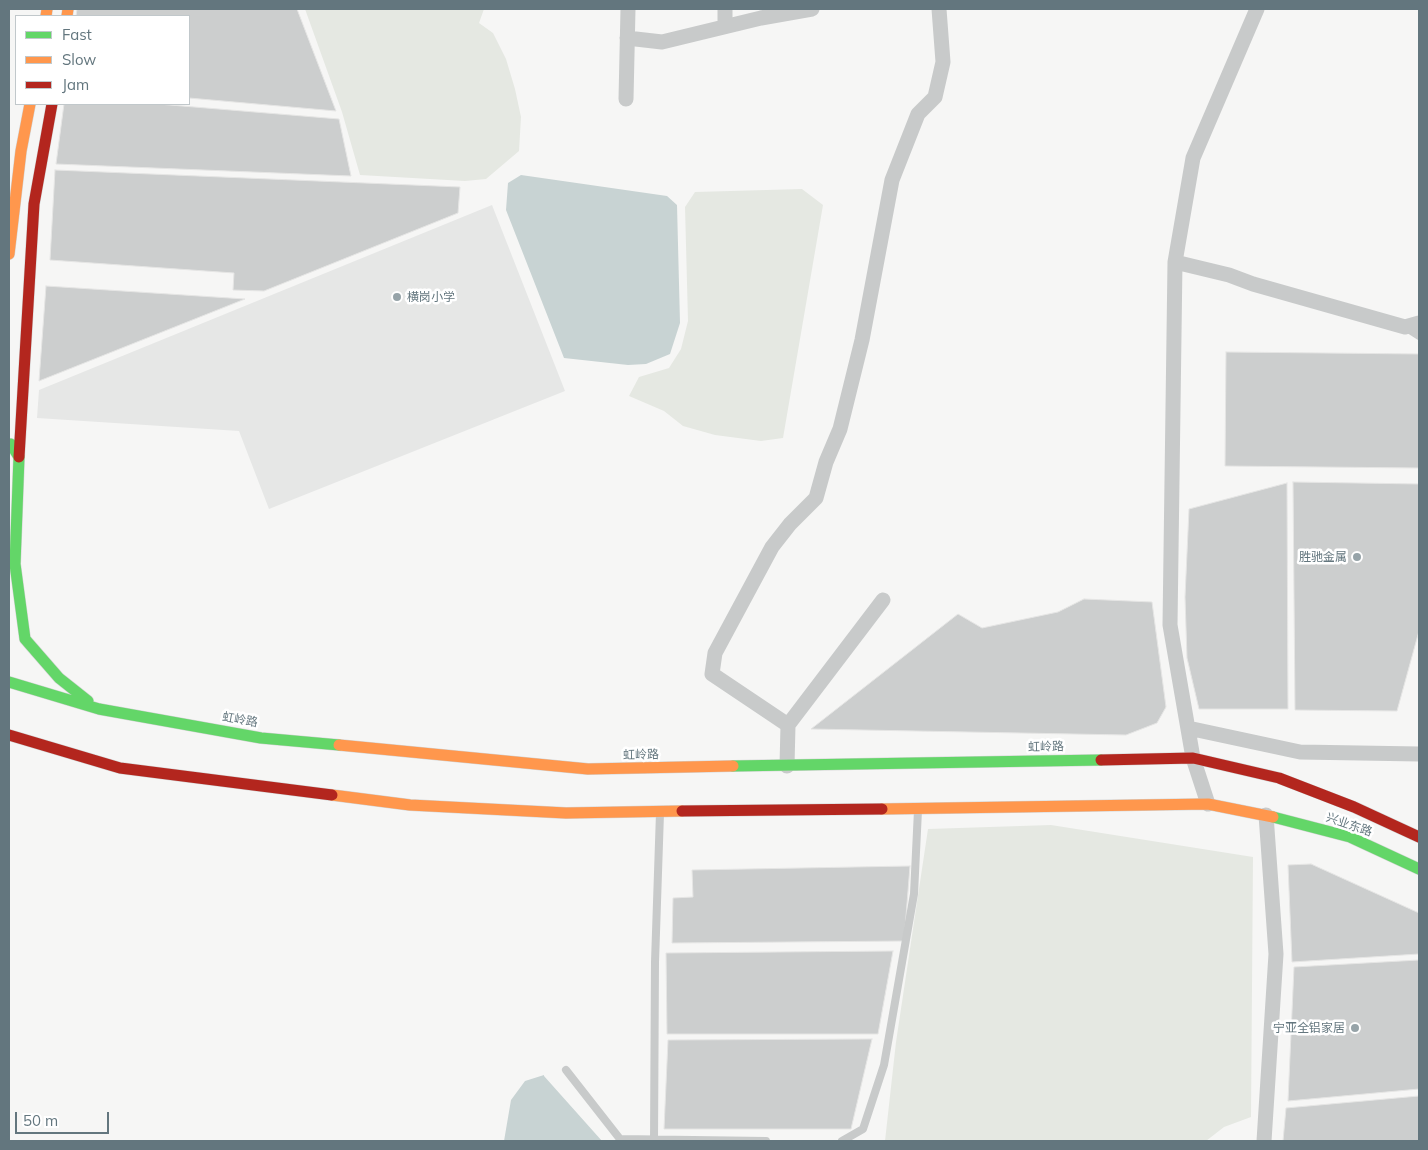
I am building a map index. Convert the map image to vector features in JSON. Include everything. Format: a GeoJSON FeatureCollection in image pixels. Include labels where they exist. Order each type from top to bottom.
{"type":"FeatureCollection","features":[{"type":"Feature","properties":{"kind":"main road"},"geometry":{"type":"LineString","coordinates":[[9,254],[21,151],[30,105]]}},
{"type":"Feature","properties":{"kind":"main road"},"geometry":{"type":"LineString","coordinates":[[52,105],[34,204],[19,457],[15,564],[25,639],[60,678],[99,709]]}},
{"type":"Feature","properties":{"kind":"main road"},"geometry":{"type":"LineString","coordinates":[[9,439],[19,457]]}},
{"type":"Feature","properties":{"kind":"main road","name":"虹岭路"},"geometry":{"type":"LineString","coordinates":[[9,682],[99,709],[261,738],[588,770],[1193,758],[1279,778]]}},
{"type":"Feature","properties":{"kind":"main road"},"geometry":{"type":"LineString","coordinates":[[9,735],[120,768],[410,805],[566,813],[1208,804],[1266,815]]}},
{"type":"Feature","properties":{"kind":"main road","name":"兴业东路"},"geometry":{"type":"LineString","coordinates":[[1279,778],[1354,807],[1419,837]]}},
{"type":"Feature","properties":{"kind":"main road","name":"兴业东路"},"geometry":{"type":"LineString","coordinates":[[1266,815],[1350,837],[1419,869]]}},
{"type":"Feature","properties":{"kind":"street"},"geometry":{"type":"LineString","coordinates":[[626,99],[628,9]]}},
{"type":"Feature","properties":{"kind":"street"},"geometry":{"type":"LineString","coordinates":[[725,9],[725,26]]}},
{"type":"Feature","properties":{"kind":"street"},"geometry":{"type":"LineString","coordinates":[[627,38],[662,42],[725,26],[812,9]]}},
{"type":"Feature","properties":{"kind":"street"},"geometry":{"type":"LineString","coordinates":[[788,724],[712,674],[715,653],[772,547],[790,524],[816,498],[826,462],[840,429],[862,340],[892,180],[918,114],[935,97],[942,62],[939,9]]}},
{"type":"Feature","properties":{"kind":"street"},"geometry":{"type":"LineString","coordinates":[[1208,804],[1193,758],[1170,625],[1174,262],[1193,158],[1256,9]]}},
{"type":"Feature","properties":{"kind":"street"},"geometry":{"type":"LineString","coordinates":[[1174,262],[1412,325]]}},
{"type":"Feature","properties":{"kind":"street"},"geometry":{"type":"LineString","coordinates":[[787,766],[788,724],[883,600]]}},
{"type":"Feature","properties":{"kind":"street"},"geometry":{"type":"LineString","coordinates":[[1188,728],[1300,752],[1419,754]]}},
{"type":"Feature","properties":{"kind":"street"},"geometry":{"type":"LineString","coordinates":[[1264,1141],[1276,954],[1266,815]]}},
{"type":"Feature","properties":{"kind":"lane"},"geometry":{"type":"LineString","coordinates":[[1412,325],[1419,336]]}},
{"type":"Feature","properties":{"kind":"lane"},"geometry":{"type":"LineString","coordinates":[[842,1141],[863,1129],[884,1065],[914,894],[918,808]]}},
{"type":"Feature","properties":{"kind":"lane"},"geometry":{"type":"LineString","coordinates":[[654,1141],[655,962],[660,811]]}},
{"type":"Feature","properties":{"kind":"lane"},"geometry":{"type":"LineString","coordinates":[[566,1070],[620,1139],[654,1141],[766,1141]]}},
{"type":"Feature","properties":{"kind":"shaded area"},"geometry":{"type":"Polygon","coordinates":[[[305,9],[484,9],[479,23],[493,33],[506,59],[515,89],[521,117],[519,151],[486,179],[465,181],[360,175],[342,112],[305,9]]]}},
{"type":"Feature","properties":{"kind":"shaded area"},"geometry":{"type":"Polygon","coordinates":[[[521,175],[667,196],[677,205],[680,323],[670,354],[646,364],[628,365],[564,358],[506,210],[508,183],[521,175]]]}},
{"type":"Feature","properties":{"kind":"shaded area"},"geometry":{"type":"Polygon","coordinates":[[[802,189],[823,205],[783,438],[761,441],[715,435],[683,426],[664,411],[629,396],[639,377],[669,368],[681,349],[688,321],[685,207],[695,192],[802,189]]]}},
{"type":"Feature","properties":{"kind":"shaded area","name":"横岗小学"},"geometry":{"type":"Polygon","coordinates":[[[492,205],[565,391],[269,509],[239,431],[37,418],[39,390],[492,205]]]}},
{"type":"Feature","properties":{"kind":"shaded area"},"geometry":{"type":"Polygon","coordinates":[[[1051,825],[1253,857],[1251,1117],[1224,1127],[1206,1141],[885,1141],[896,1042],[928,829],[1051,825]]]}},
{"type":"Feature","properties":{"kind":"shaded area"},"geometry":{"type":"Polygon","coordinates":[[[544,1075],[602,1141],[504,1141],[511,1100],[525,1081],[544,1075]]]}},
{"type":"Feature","properties":{"kind":"building"},"geometry":{"type":"Polygon","coordinates":[[[77,9],[297,9],[336,111],[190,98],[190,15],[76,15],[77,9]]]}},
{"type":"Feature","properties":{"kind":"building"},"geometry":{"type":"Polygon","coordinates":[[[64,105],[170,105],[339,119],[351,176],[56,164],[64,105]]]}},
{"type":"Feature","properties":{"kind":"building"},"geometry":{"type":"Polygon","coordinates":[[[55,170],[460,187],[458,213],[264,291],[233,290],[234,273],[50,260],[55,170]]]}},
{"type":"Feature","properties":{"kind":"building"},"geometry":{"type":"Polygon","coordinates":[[[46,286],[245,299],[39,381],[46,286]]]}},
{"type":"Feature","properties":{"kind":"building"},"geometry":{"type":"Polygon","coordinates":[[[1226,352],[1419,354],[1419,468],[1225,466],[1226,352]]]}},
{"type":"Feature","properties":{"kind":"building","name":"胜驰金属"},"geometry":{"type":"Polygon","coordinates":[[[1293,482],[1419,484],[1419,631],[1397,711],[1295,710],[1293,482]]]}},
{"type":"Feature","properties":{"kind":"building"},"geometry":{"type":"Polygon","coordinates":[[[1287,483],[1288,709],[1199,709],[1187,658],[1185,597],[1189,509],[1287,483]]]}},
{"type":"Feature","properties":{"kind":"building"},"geometry":{"type":"Polygon","coordinates":[[[1084,599],[1152,602],[1166,707],[1157,723],[1126,735],[811,729],[958,614],[982,628],[1058,612],[1084,599]]]}},
{"type":"Feature","properties":{"kind":"building"},"geometry":{"type":"Polygon","coordinates":[[[1311,864],[1419,913],[1419,954],[1292,962],[1288,865],[1311,864]]]}},
{"type":"Feature","properties":{"kind":"building"},"geometry":{"type":"Polygon","coordinates":[[[910,866],[904,941],[672,943],[673,898],[693,897],[692,870],[910,866]]]}},
{"type":"Feature","properties":{"kind":"building"},"geometry":{"type":"Polygon","coordinates":[[[893,951],[878,1034],[667,1034],[666,953],[893,951]]]}},
{"type":"Feature","properties":{"kind":"building","name":"宁亚全铝家居"},"geometry":{"type":"Polygon","coordinates":[[[1419,960],[1419,1089],[1288,1101],[1294,967],[1419,960]]]}},
{"type":"Feature","properties":{"kind":"building"},"geometry":{"type":"Polygon","coordinates":[[[872,1039],[851,1129],[664,1129],[668,1040],[872,1039]]]}},
{"type":"Feature","properties":{"kind":"building"},"geometry":{"type":"Polygon","coordinates":[[[1419,1096],[1419,1141],[1283,1141],[1286,1108],[1419,1096]]]}},
{"type":"Feature","properties":{"kind":"traffic: fast"},"geometry":{"type":"LineString","coordinates":[[11,444],[19,457],[15,564],[25,639],[59,678],[88,701]]}},
{"type":"Feature","properties":{"kind":"traffic: fast"},"geometry":{"type":"LineString","coordinates":[[9,682],[99,709],[261,738],[339,745]]}},
{"type":"Feature","properties":{"kind":"traffic: fast"},"geometry":{"type":"LineString","coordinates":[[733,766],[1101,760]]}},
{"type":"Feature","properties":{"kind":"traffic: fast"},"geometry":{"type":"LineString","coordinates":[[1273,817],[1350,837],[1419,869]]}},
{"type":"Feature","properties":{"kind":"traffic: slow"},"geometry":{"type":"LineString","coordinates":[[46,15],[47,9]]}},
{"type":"Feature","properties":{"kind":"traffic: slow"},"geometry":{"type":"LineString","coordinates":[[67,15],[68,9]]}},
{"type":"Feature","properties":{"kind":"traffic: slow"},"geometry":{"type":"LineString","coordinates":[[9,254],[21,151],[30,105]]}},
{"type":"Feature","properties":{"kind":"traffic: slow"},"geometry":{"type":"LineString","coordinates":[[339,745],[588,769],[733,766]]}},
{"type":"Feature","properties":{"kind":"traffic: slow"},"geometry":{"type":"LineString","coordinates":[[332,795],[410,805],[566,813],[682,811]]}},
{"type":"Feature","properties":{"kind":"traffic: slow"},"geometry":{"type":"LineString","coordinates":[[882,809],[1208,804],[1273,817]]}},
{"type":"Feature","properties":{"kind":"traffic: jam"},"geometry":{"type":"LineString","coordinates":[[19,457],[34,204],[52,105]]}},
{"type":"Feature","properties":{"kind":"traffic: jam"},"geometry":{"type":"LineString","coordinates":[[9,735],[120,768],[332,795]]}},
{"type":"Feature","properties":{"kind":"traffic: jam"},"geometry":{"type":"LineString","coordinates":[[1101,760],[1193,758],[1279,778],[1354,807],[1419,837]]}},
{"type":"Feature","properties":{"kind":"traffic: jam"},"geometry":{"type":"LineString","coordinates":[[682,811],[882,809]]}},
{"type":"Feature","properties":{"kind":"place","name":"横岗小学"},"geometry":{"type":"Point","coordinates":[397,297]}},
{"type":"Feature","properties":{"kind":"place","name":"胜驰金属"},"geometry":{"type":"Point","coordinates":[1357,557]}},
{"type":"Feature","properties":{"kind":"place","name":"宁亚全铝家居"},"geometry":{"type":"Point","coordinates":[1355,1028]}}]}
